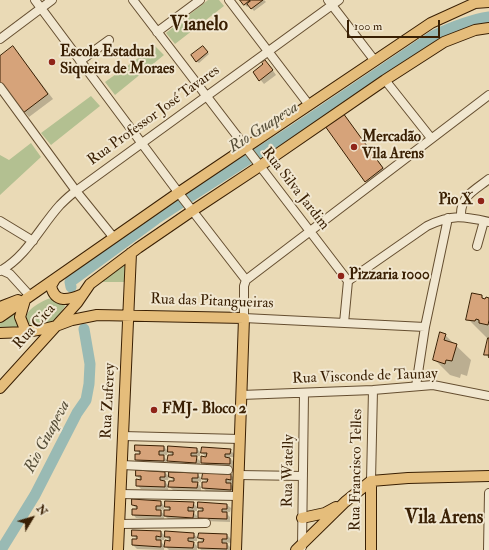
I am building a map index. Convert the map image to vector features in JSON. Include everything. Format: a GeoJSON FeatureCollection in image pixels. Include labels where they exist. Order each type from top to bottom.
{"type":"FeatureCollection","features":[{"type":"Feature","properties":{"kind":"main road"},"geometry":{"type":"LineString","coordinates":[[0,317],[114,238],[247,150],[309,105],[432,23],[474,2],[489,2]]}},
{"type":"Feature","properties":{"kind":"main road","name":"Rua Cica"},"geometry":{"type":"LineString","coordinates":[[0,388],[77,303],[90,284],[190,209],[444,42],[475,30],[489,28]]}},
{"type":"Feature","properties":{"kind":"main road","name":"Rua Zuferey"},"geometry":{"type":"LineString","coordinates":[[118,550],[131,253]]}},
{"type":"Feature","properties":{"kind":"main road"},"geometry":{"type":"LineString","coordinates":[[55,279],[51,286],[53,293],[58,297],[64,300],[72,299],[83,294]]}},
{"type":"Feature","properties":{"kind":"main road"},"geometry":{"type":"LineString","coordinates":[[0,307],[27,298]]}},
{"type":"Feature","properties":{"kind":"main road"},"geometry":{"type":"LineString","coordinates":[[26,332],[20,317],[27,298]]}},
{"type":"Feature","properties":{"kind":"main road","name":"Rua das Pitangueiras"},"geometry":{"type":"LineString","coordinates":[[0,333],[26,332],[93,316],[129,315],[244,318]]}},
{"type":"Feature","properties":{"kind":"main road"},"geometry":{"type":"LineString","coordinates":[[236,550],[244,318]]}},
{"type":"Feature","properties":{"kind":"main road"},"geometry":{"type":"LineString","coordinates":[[300,548],[345,502],[372,481],[408,478],[489,476]]}},
{"type":"Feature","properties":{"kind":"main road","name":"Rua Francisco Telles"},"geometry":{"type":"LineString","coordinates":[[371,550],[372,481]]}},
{"type":"Feature","properties":{"kind":"main road"},"geometry":{"type":"LineString","coordinates":[[302,518],[325,513],[345,502]]}},
{"type":"Feature","properties":{"kind":"street"},"geometry":{"type":"LineString","coordinates":[[35,0],[190,209],[246,280]]}},
{"type":"Feature","properties":{"kind":"street"},"geometry":{"type":"LineString","coordinates":[[0,39],[52,0]]}},
{"type":"Feature","properties":{"kind":"street","name":"Rua Silva Jardim"},"geometry":{"type":"LineString","coordinates":[[133,0],[348,281]]}},
{"type":"Feature","properties":{"kind":"street"},"geometry":{"type":"LineString","coordinates":[[185,0],[191,7]]}},
{"type":"Feature","properties":{"kind":"street"},"geometry":{"type":"LineString","coordinates":[[157,32],[200,0]]}},
{"type":"Feature","properties":{"kind":"street"},"geometry":{"type":"LineString","coordinates":[[229,0],[309,105]]}},
{"type":"Feature","properties":{"kind":"street","name":"Rua Professor José Tavares"},"geometry":{"type":"LineString","coordinates":[[1,271],[13,263],[33,241],[60,206],[76,191],[268,52],[330,3],[339,0]]}},
{"type":"Feature","properties":{"kind":"street"},"geometry":{"type":"LineString","coordinates":[[330,3],[375,61]]}},
{"type":"Feature","properties":{"kind":"street"},"geometry":{"type":"LineString","coordinates":[[80,61],[109,40]]}},
{"type":"Feature","properties":{"kind":"street"},"geometry":{"type":"LineString","coordinates":[[385,80],[431,138]]}},
{"type":"Feature","properties":{"kind":"street"},"geometry":{"type":"LineString","coordinates":[[0,88],[76,191],[114,238]]}},
{"type":"Feature","properties":{"kind":"street"},"geometry":{"type":"LineString","coordinates":[[244,318],[244,286],[246,280],[489,95]]}},
{"type":"Feature","properties":{"kind":"street"},"geometry":{"type":"LineString","coordinates":[[462,216],[461,207],[463,201],[489,180]]}},
{"type":"Feature","properties":{"kind":"street"},"geometry":{"type":"LineString","coordinates":[[344,323],[348,281],[427,226],[438,220],[462,216],[487,221],[477,246]]}},
{"type":"Feature","properties":{"kind":"street"},"geometry":{"type":"LineString","coordinates":[[416,386],[425,327],[448,218]]}},
{"type":"Feature","properties":{"kind":"street"},"geometry":{"type":"LineString","coordinates":[[0,221],[33,241]]}},
{"type":"Feature","properties":{"kind":"street"},"geometry":{"type":"LineString","coordinates":[[1,271],[10,274],[27,298]]}},
{"type":"Feature","properties":{"kind":"street","name":"Rua das Pitangueiras"},"geometry":{"type":"LineString","coordinates":[[244,318],[425,327]]}},
{"type":"Feature","properties":{"kind":"street","name":"Rua Visconde de Taunay"},"geometry":{"type":"LineString","coordinates":[[241,395],[374,390],[433,385],[489,396]]}},
{"type":"Feature","properties":{"kind":"street","name":"Rua Francisco Telles"},"geometry":{"type":"LineString","coordinates":[[372,481],[374,390]]}},
{"type":"Feature","properties":{"kind":"street","name":"Rua Watelly"},"geometry":{"type":"LineString","coordinates":[[300,548],[302,518],[304,393]]}},
{"type":"Feature","properties":{"kind":"street"},"geometry":{"type":"LineString","coordinates":[[123,436],[240,439]]}},
{"type":"Feature","properties":{"kind":"street"},"geometry":{"type":"LineString","coordinates":[[122,465],[228,470]]}},
{"type":"Feature","properties":{"kind":"street"},"geometry":{"type":"LineString","coordinates":[[239,475],[303,476]]}},
{"type":"Feature","properties":{"kind":"street"},"geometry":{"type":"LineString","coordinates":[[488,550],[489,493]]}},
{"type":"Feature","properties":{"kind":"street"},"geometry":{"type":"LineString","coordinates":[[120,494],[238,496]]}},
{"type":"Feature","properties":{"kind":"street"},"geometry":{"type":"LineString","coordinates":[[119,524],[206,523]]}},
{"type":"Feature","properties":{"kind":"green space"},"geometry":{"type":"Polygon","coordinates":[[[208,0],[219,0],[224,6],[175,44],[166,33],[208,0]]]}},
{"type":"Feature","properties":{"kind":"green space"},"geometry":{"type":"Polygon","coordinates":[[[155,46],[164,55],[115,95],[105,82],[155,46]]]}},
{"type":"Feature","properties":{"kind":"green space"},"geometry":{"type":"Polygon","coordinates":[[[91,96],[100,106],[51,145],[41,133],[91,96]]]}},
{"type":"Feature","properties":{"kind":"green space"},"geometry":{"type":"Polygon","coordinates":[[[31,143],[41,157],[0,195],[0,155],[9,160],[31,143]]]}},
{"type":"Feature","properties":{"kind":"green space"},"geometry":{"type":"Polygon","coordinates":[[[124,263],[126,264],[125,282],[98,282],[124,263]]]}},
{"type":"Feature","properties":{"kind":"green space"},"geometry":{"type":"Polygon","coordinates":[[[51,298],[59,300],[64,303],[65,306],[57,318],[48,324],[36,326],[30,324],[26,316],[28,312],[37,304],[51,298]]]}},
{"type":"Feature","properties":{"kind":"green space"},"geometry":{"type":"Polygon","coordinates":[[[18,310],[18,327],[0,327],[0,323],[18,310]]]}},
{"type":"Feature","properties":{"kind":"building"},"geometry":{"type":"Polygon","coordinates":[[[240,0],[250,0],[244,5],[240,0]]]}},
{"type":"Feature","properties":{"kind":"building"},"geometry":{"type":"Polygon","coordinates":[[[252,0],[263,0],[251,9],[247,4],[252,0]]]}},
{"type":"Feature","properties":{"kind":"building"},"geometry":{"type":"Polygon","coordinates":[[[13,46],[48,94],[23,113],[0,82],[0,56],[13,46]]]}},
{"type":"Feature","properties":{"kind":"building"},"geometry":{"type":"Polygon","coordinates":[[[203,46],[208,52],[196,62],[191,55],[203,46]]]}},
{"type":"Feature","properties":{"kind":"building"},"geometry":{"type":"Polygon","coordinates":[[[265,60],[273,70],[259,81],[253,72],[263,64],[262,63],[265,60]]]}},
{"type":"Feature","properties":{"kind":"building","name":"Mercadão Vila Arens"},"geometry":{"type":"Polygon","coordinates":[[[343,113],[383,168],[365,182],[325,126],[343,113]]]}},
{"type":"Feature","properties":{"kind":"building"},"geometry":{"type":"Polygon","coordinates":[[[472,293],[482,295],[482,298],[485,299],[486,297],[489,298],[488,325],[479,323],[479,320],[476,319],[475,321],[466,320],[472,293]]]}},
{"type":"Feature","properties":{"kind":"building"},"geometry":{"type":"Polygon","coordinates":[[[440,332],[446,334],[444,340],[457,344],[452,361],[446,360],[445,364],[433,360],[440,332]]]}},
{"type":"Feature","properties":{"kind":"building"},"geometry":{"type":"Polygon","coordinates":[[[488,338],[489,355],[484,355],[488,338]]]}},
{"type":"Feature","properties":{"kind":"building"},"geometry":{"type":"Polygon","coordinates":[[[135,445],[164,446],[164,451],[159,451],[159,455],[164,455],[164,461],[135,460],[135,454],[140,454],[140,451],[135,451],[135,445]]]}},
{"type":"Feature","properties":{"kind":"building"},"geometry":{"type":"Polygon","coordinates":[[[168,446],[197,448],[197,453],[191,453],[191,456],[197,456],[196,463],[167,461],[168,455],[173,455],[173,452],[168,452],[168,446]]]}},
{"type":"Feature","properties":{"kind":"building"},"geometry":{"type":"Polygon","coordinates":[[[202,447],[231,449],[230,454],[225,454],[225,457],[230,458],[230,464],[201,463],[201,456],[206,457],[207,453],[201,453],[202,447]]]}},
{"type":"Feature","properties":{"kind":"building"},"geometry":{"type":"Polygon","coordinates":[[[136,470],[165,472],[165,477],[160,477],[160,480],[165,481],[165,487],[136,486],[136,479],[141,480],[141,476],[136,476],[136,470]]]}},
{"type":"Feature","properties":{"kind":"building"},"geometry":{"type":"Polygon","coordinates":[[[169,472],[198,473],[198,478],[192,478],[192,482],[198,482],[197,488],[168,487],[169,481],[174,481],[174,478],[169,477],[169,472]]]}},
{"type":"Feature","properties":{"kind":"building"},"geometry":{"type":"Polygon","coordinates":[[[203,473],[231,474],[231,480],[226,479],[226,483],[231,483],[231,490],[202,488],[202,482],[207,482],[208,479],[202,479],[203,473]]]}},
{"type":"Feature","properties":{"kind":"building"},"geometry":{"type":"Polygon","coordinates":[[[132,499],[161,501],[161,506],[156,506],[156,510],[161,510],[161,516],[132,515],[132,509],[137,509],[137,506],[132,505],[132,499]]]}},
{"type":"Feature","properties":{"kind":"building"},"geometry":{"type":"Polygon","coordinates":[[[165,501],[194,502],[193,508],[188,507],[188,511],[194,511],[193,518],[164,516],[164,510],[170,510],[170,507],[165,507],[165,501]]]}},
{"type":"Feature","properties":{"kind":"building"},"geometry":{"type":"Polygon","coordinates":[[[198,502],[227,504],[227,509],[222,509],[222,512],[227,512],[227,519],[198,518],[198,511],[203,511],[203,508],[198,508],[198,502]]]}},
{"type":"Feature","properties":{"kind":"building"},"geometry":{"type":"Polygon","coordinates":[[[132,530],[161,531],[161,537],[156,536],[156,540],[161,540],[161,547],[132,545],[132,539],[137,539],[137,536],[132,536],[132,530]]]}},
{"type":"Feature","properties":{"kind":"building"},"geometry":{"type":"Polygon","coordinates":[[[165,531],[194,533],[194,538],[188,538],[188,541],[194,542],[193,548],[164,547],[165,540],[170,541],[170,537],[165,537],[165,531]]]}},
{"type":"Feature","properties":{"kind":"building"},"geometry":{"type":"Polygon","coordinates":[[[199,533],[227,534],[227,539],[222,539],[222,543],[227,543],[227,549],[198,548],[198,542],[203,542],[204,539],[198,538],[199,533]]]}},
{"type":"Feature","properties":{"kind":"waterway","name":"Rio Guapeva"},"geometry":{"type":"LineString","coordinates":[[71,287],[70,282],[156,219],[292,131],[433,36],[461,24],[489,17]]}},
{"type":"Feature","properties":{"kind":"waterway","name":"Rio Guapeva"},"geometry":{"type":"LineString","coordinates":[[1,550],[35,495],[77,413],[86,400],[89,384],[90,364],[84,329]]}},
{"type":"Feature","properties":{"kind":"place","name":"Escola Estadual Siqueira de Moraes"},"geometry":{"type":"Point","coordinates":[52,62]}},
{"type":"Feature","properties":{"kind":"place","name":"Mercadão Vila Arens"},"geometry":{"type":"Point","coordinates":[354,147]}},
{"type":"Feature","properties":{"kind":"place","name":"Pio X"},"geometry":{"type":"Point","coordinates":[481,201]}},
{"type":"Feature","properties":{"kind":"place","name":"Pizzaria 1000"},"geometry":{"type":"Point","coordinates":[341,276]}},
{"type":"Feature","properties":{"kind":"place","name":"FMJ- Bloco 2"},"geometry":{"type":"Point","coordinates":[154,410]}},
{"type":"Feature","properties":{"kind":"district","name":"Vianelo"},"geometry":{"type":"Point","coordinates":[199,26]}},
{"type":"Feature","properties":{"kind":"district","name":"Vila Arens"},"geometry":{"type":"Point","coordinates":[444,519]}}]}
